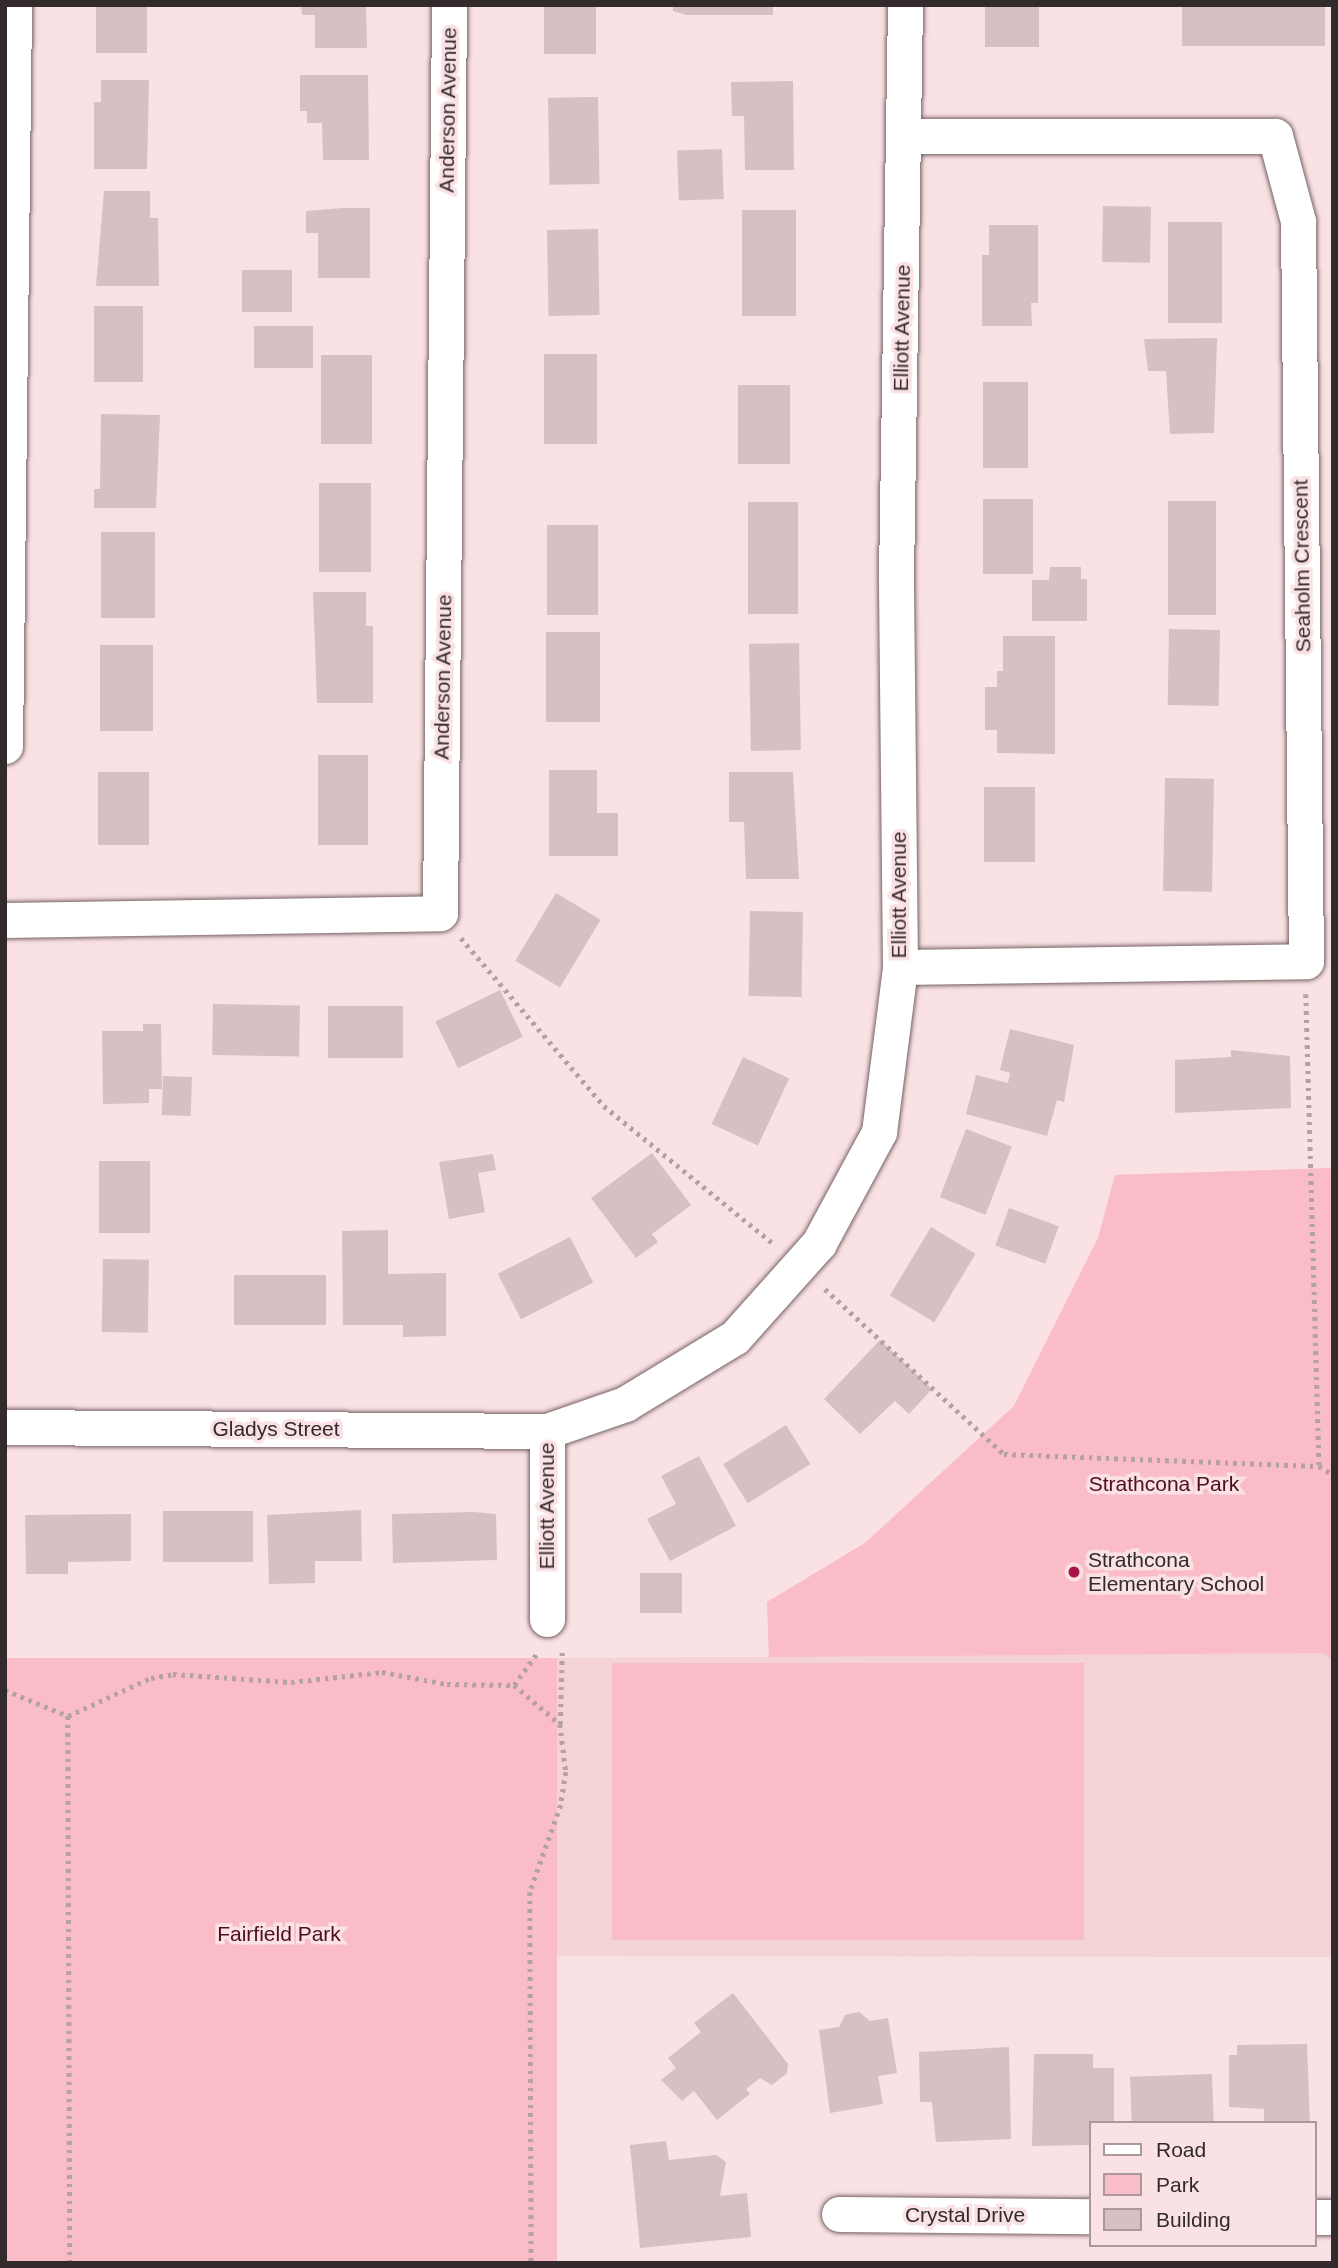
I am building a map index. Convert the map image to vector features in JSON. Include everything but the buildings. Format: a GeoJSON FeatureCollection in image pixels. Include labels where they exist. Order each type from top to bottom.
{"type":"FeatureCollection","features":[{"type":"Feature","properties":{"kind":"street"},"geometry":{"type":"LineString","coordinates":[[5,746],[14,5]]}},
{"type":"Feature","properties":{"kind":"street","name":"Anderson Avenue"},"geometry":{"type":"LineString","coordinates":[[440,913],[449,5]]}},
{"type":"Feature","properties":{"kind":"street","name":"Elliott Avenue"},"geometry":{"type":"LineString","coordinates":[[547,1619],[547,1431],[625,1404],[736,1337],[819,1243],[880,1132],[900,967],[896,577],[906,136],[905,5]]}},
{"type":"Feature","properties":{"kind":"street","name":"Seaholm Crescent"},"geometry":{"type":"LineString","coordinates":[[906,136],[1275,136],[1298,221],[1319,833],[1306,961]]}},
{"type":"Feature","properties":{"kind":"street"},"geometry":{"type":"LineString","coordinates":[[5,920],[440,913]]}},
{"type":"Feature","properties":{"kind":"street"},"geometry":{"type":"LineString","coordinates":[[900,967],[1306,961]]}},
{"type":"Feature","properties":{"kind":"street","name":"Gladys Street"},"geometry":{"type":"LineString","coordinates":[[5,1427],[547,1431]]}},
{"type":"Feature","properties":{"kind":"street","name":"Crystal Drive"},"geometry":{"type":"LineString","coordinates":[[839,2214],[1090,2216]]}},
{"type":"Feature","properties":{"kind":"path"},"geometry":{"type":"LineString","coordinates":[[440,913],[604,1106],[799,1265],[1004,1454],[1319,1466],[1333,1475]]}},
{"type":"Feature","properties":{"kind":"path"},"geometry":{"type":"LineString","coordinates":[[1306,961],[1319,1466]]}},
{"type":"Feature","properties":{"kind":"path"},"geometry":{"type":"LineString","coordinates":[[531,2263],[530,1892],[561,1805],[566,1772],[560,1724],[562,1645],[547,1619]]}},
{"type":"Feature","properties":{"kind":"path"},"geometry":{"type":"LineString","coordinates":[[5,1690],[68,1716],[151,1678],[173,1674],[291,1682],[382,1672],[447,1684],[514,1685],[560,1724]]}},
{"type":"Feature","properties":{"kind":"path"},"geometry":{"type":"LineString","coordinates":[[68,1716],[70,2263]]}},
{"type":"Feature","properties":{"kind":"shaded area","name":"Strathcona Elementary School"},"geometry":{"type":"Polygon","coordinates":[[[1333,1168],[1333,1957],[552,1956],[557,1658],[769,1657],[767,1602],[865,1543],[1014,1406],[1098,1238],[1115,1175],[1333,1168]]]}},
{"type":"Feature","properties":{"kind":"green space","name":"Strathcona Park"},"geometry":{"type":"Polygon","coordinates":[[[1333,1168],[1333,1661],[1323,1653],[769,1657],[767,1602],[865,1543],[1014,1406],[1098,1238],[1115,1175],[1333,1168]]]}},
{"type":"Feature","properties":{"kind":"green space","name":"Fairfield Park"},"geometry":{"type":"Polygon","coordinates":[[[5,1658],[557,1658],[557,2263],[5,2263],[5,1658]]]}},
{"type":"Feature","properties":{"kind":"green space"},"geometry":{"type":"Polygon","coordinates":[[[612,1663],[1084,1663],[1084,1940],[612,1940],[612,1663]]]}},
{"type":"Feature","properties":{"kind":"place","name":"Strathcona Elementary School"},"geometry":{"type":"Point","coordinates":[1074,1572]}}]}
